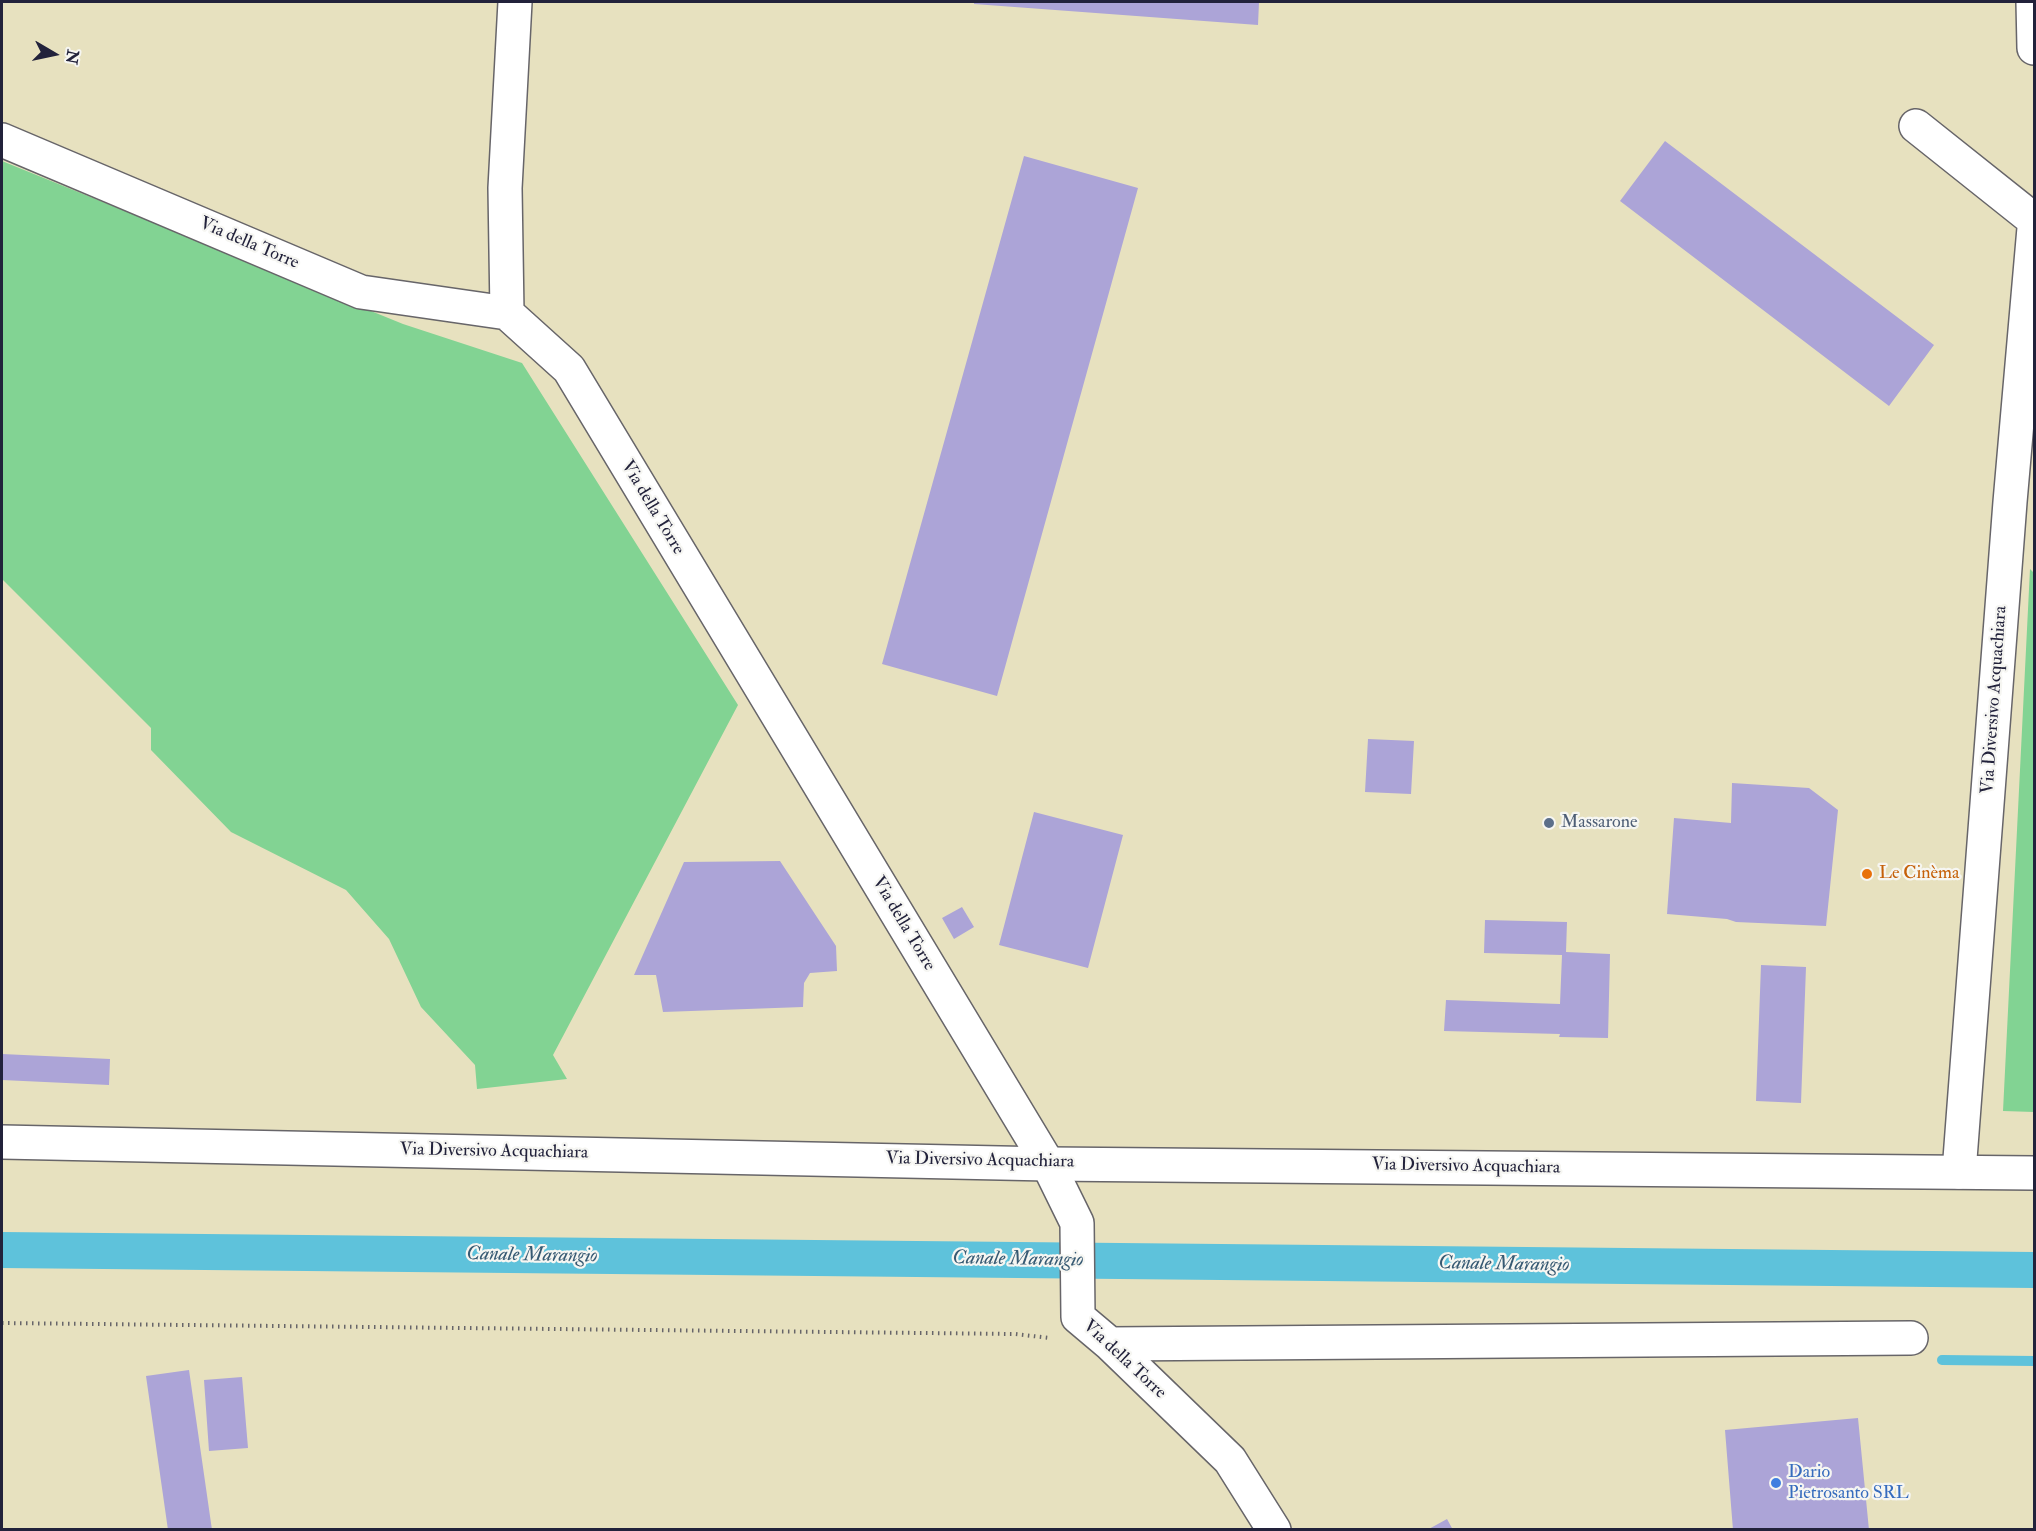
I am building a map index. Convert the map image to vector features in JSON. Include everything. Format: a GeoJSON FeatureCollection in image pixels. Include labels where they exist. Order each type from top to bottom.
{"type":"FeatureCollection","features":[{"type":"Feature","properties":{"kind":"street"},"geometry":{"type":"LineString","coordinates":[[507,313],[505,188],[516,2]]}},
{"type":"Feature","properties":{"kind":"street"},"geometry":{"type":"LineString","coordinates":[[2033,2],[2034,48]]}},
{"type":"Feature","properties":{"kind":"street"},"geometry":{"type":"LineString","coordinates":[[1916,126],[2034,220]]}},
{"type":"Feature","properties":{"kind":"street","name":"Via della Torre"},"geometry":{"type":"LineString","coordinates":[[2,140],[361,292],[507,313],[569,369],[1048,1164],[1077,1223],[1078,1317],[1110,1344],[1230,1460],[1274,1530]]}},
{"type":"Feature","properties":{"kind":"street","name":"Via Diversivo Acquachiara"},"geometry":{"type":"LineString","coordinates":[[1959,1172],[2010,502],[2034,228]]}},
{"type":"Feature","properties":{"kind":"street","name":"Via Diversivo Acquachiara"},"geometry":{"type":"LineString","coordinates":[[2,1142],[1048,1164],[2034,1173]]}},
{"type":"Feature","properties":{"kind":"street"},"geometry":{"type":"LineString","coordinates":[[1110,1344],[1911,1338]]}},
{"type":"Feature","properties":{"kind":"path"},"geometry":{"type":"LineString","coordinates":[[2,1323],[1015,1334],[1051,1338]]}},
{"type":"Feature","properties":{"kind":"green space"},"geometry":{"type":"Polygon","coordinates":[[[2,161],[403,324],[522,363],[738,705],[553,1055],[567,1079],[477,1089],[475,1065],[421,1007],[389,939],[346,890],[231,832],[151,750],[151,728],[2,579],[2,161]]]}},
{"type":"Feature","properties":{"kind":"green space"},"geometry":{"type":"Polygon","coordinates":[[[2030,569],[2034,573],[2034,1112],[2003,1111],[2030,569]]]}},
{"type":"Feature","properties":{"kind":"building"},"geometry":{"type":"Polygon","coordinates":[[[974,2],[1259,2],[1258,25],[974,4],[974,2]]]}},
{"type":"Feature","properties":{"kind":"building"},"geometry":{"type":"Polygon","coordinates":[[[1665,141],[1934,345],[1889,406],[1620,201],[1665,141]]]}},
{"type":"Feature","properties":{"kind":"building"},"geometry":{"type":"Polygon","coordinates":[[[1024,156],[1138,188],[997,696],[882,664],[1024,156]]]}},
{"type":"Feature","properties":{"kind":"building"},"geometry":{"type":"Polygon","coordinates":[[[1368,739],[1414,741],[1411,794],[1365,792],[1368,739]]]}},
{"type":"Feature","properties":{"kind":"building"},"geometry":{"type":"Polygon","coordinates":[[[1732,783],[1809,788],[1838,810],[1826,926],[1736,922],[1727,919],[1667,914],[1674,818],[1731,823],[1732,783]]]}},
{"type":"Feature","properties":{"kind":"building"},"geometry":{"type":"Polygon","coordinates":[[[1034,812],[1123,835],[1088,968],[999,945],[1034,812]]]}},
{"type":"Feature","properties":{"kind":"building"},"geometry":{"type":"Polygon","coordinates":[[[780,861],[836,946],[837,971],[810,973],[804,983],[803,1007],[663,1012],[656,975],[634,975],[684,862],[780,861]]]}},
{"type":"Feature","properties":{"kind":"building"},"geometry":{"type":"Polygon","coordinates":[[[962,907],[974,927],[954,939],[942,918],[962,907]]]}},
{"type":"Feature","properties":{"kind":"building"},"geometry":{"type":"Polygon","coordinates":[[[1485,920],[1567,922],[1566,952],[1610,954],[1608,1038],[1559,1037],[1560,1034],[1444,1031],[1446,1000],[1560,1004],[1562,955],[1484,953],[1485,920]]]}},
{"type":"Feature","properties":{"kind":"building"},"geometry":{"type":"Polygon","coordinates":[[[1761,965],[1806,967],[1801,1103],[1756,1101],[1761,965]]]}},
{"type":"Feature","properties":{"kind":"building"},"geometry":{"type":"Polygon","coordinates":[[[2,1054],[110,1059],[109,1085],[2,1080],[2,1054]]]}},
{"type":"Feature","properties":{"kind":"building"},"geometry":{"type":"Polygon","coordinates":[[[189,1370],[212,1530],[168,1530],[146,1376],[189,1370]]]}},
{"type":"Feature","properties":{"kind":"building"},"geometry":{"type":"Polygon","coordinates":[[[242,1377],[248,1448],[209,1451],[204,1380],[242,1377]]]}},
{"type":"Feature","properties":{"kind":"building"},"geometry":{"type":"Polygon","coordinates":[[[1858,1418],[1869,1530],[1733,1530],[1725,1430],[1858,1418]]]}},
{"type":"Feature","properties":{"kind":"building"},"geometry":{"type":"Polygon","coordinates":[[[1447,1519],[1453,1530],[1427,1530],[1447,1519]]]}},
{"type":"Feature","properties":{"kind":"waterway","name":"Canale Marangio"},"geometry":{"type":"LineString","coordinates":[[2,1250],[2034,1270]]}},
{"type":"Feature","properties":{"kind":"waterway"},"geometry":{"type":"LineString","coordinates":[[1942,1360],[2034,1361]]}},
{"type":"Feature","properties":{"kind":"place","name":"Massarone"},"geometry":{"type":"Point","coordinates":[1549,823]}},
{"type":"Feature","properties":{"kind":"place","name":"Le Cinèma"},"geometry":{"type":"Point","coordinates":[1867,874]}},
{"type":"Feature","properties":{"kind":"place","name":"Dario Pietrosanto SRL"},"geometry":{"type":"Point","coordinates":[1776,1483]}}]}
